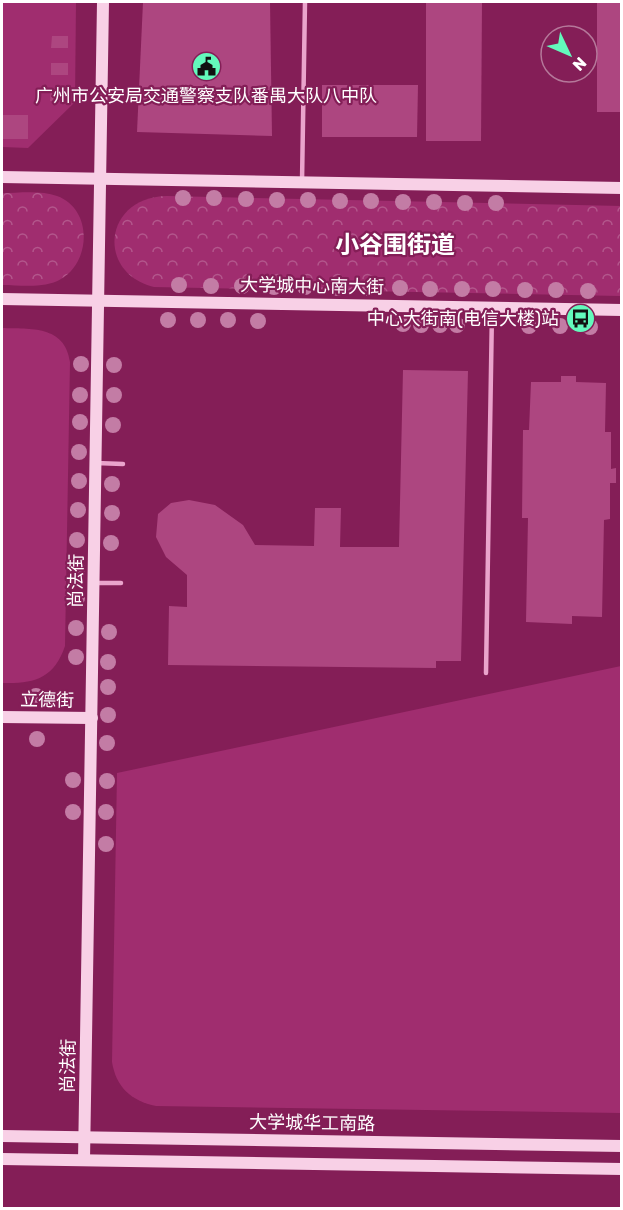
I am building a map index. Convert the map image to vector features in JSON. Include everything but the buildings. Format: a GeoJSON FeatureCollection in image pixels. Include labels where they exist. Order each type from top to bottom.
{"type":"FeatureCollection","features":[{"type":"Feature","properties":{"kind":"main road","name":"尚法街"},"geometry":{"type":"LineString","coordinates":[[84,1160],[103,2]]}},
{"type":"Feature","properties":{"kind":"main road"},"geometry":{"type":"LineString","coordinates":[[2,177],[621,188]]}},
{"type":"Feature","properties":{"kind":"main road","name":"大学城中心南大街"},"geometry":{"type":"LineString","coordinates":[[2,299],[621,310]]}},
{"type":"Feature","properties":{"kind":"main road","name":"立德街"},"geometry":{"type":"LineString","coordinates":[[2,717],[92,718]]}},
{"type":"Feature","properties":{"kind":"main road","name":"大学城华工南路"},"geometry":{"type":"LineString","coordinates":[[2,1136],[621,1146]]}},
{"type":"Feature","properties":{"kind":"main road"},"geometry":{"type":"LineString","coordinates":[[2,1159],[621,1169]]}},
{"type":"Feature","properties":{"kind":"lane"},"geometry":{"type":"LineString","coordinates":[[302,182],[305,2]]}},
{"type":"Feature","properties":{"kind":"lane"},"geometry":{"type":"LineString","coordinates":[[486,673],[492,308]]}},
{"type":"Feature","properties":{"kind":"lane"},"geometry":{"type":"LineString","coordinates":[[96,463],[123,464]]}},
{"type":"Feature","properties":{"kind":"lane"},"geometry":{"type":"LineString","coordinates":[[94,583],[121,583]]}},
{"type":"Feature","properties":{"kind":"green space"},"geometry":{"type":"Polygon","coordinates":[[[2,2],[76,2],[75,102],[28,148],[2,147],[2,2]]]}},
{"type":"Feature","properties":{"kind":"green space"},"geometry":{"type":"Polygon","coordinates":[[[2,193],[51,194],[69,203],[77,212],[84,236],[82,249],[71,271],[61,279],[40,285],[2,285],[2,193]]]}},
{"type":"Feature","properties":{"kind":"green space"},"geometry":{"type":"Polygon","coordinates":[[[167,196],[621,206],[621,296],[154,287],[135,279],[123,267],[116,252],[115,237],[119,222],[130,209],[146,200],[167,196]]]}},
{"type":"Feature","properties":{"kind":"green space"},"geometry":{"type":"Polygon","coordinates":[[[2,328],[35,329],[54,335],[67,350],[70,362],[65,646],[55,666],[41,677],[13,683],[2,683],[2,328]]]}},
{"type":"Feature","properties":{"kind":"green space"},"geometry":{"type":"Polygon","coordinates":[[[621,666],[621,1113],[156,1106],[139,1101],[126,1092],[117,1079],[112,1062],[117,773],[621,666]]]}},
{"type":"Feature","properties":{"kind":"place","name":"广州市公安局交通警察支队番禺大队八中队"},"geometry":{"type":"Point","coordinates":[206,67]}},
{"type":"Feature","properties":{"kind":"place","name":"中心大街南(电信大楼)站"},"geometry":{"type":"Point","coordinates":[580,319]}},
{"type":"Feature","properties":{"kind":"district","name":"小谷围街道"},"geometry":{"type":"Point","coordinates":[395,245]}}]}
